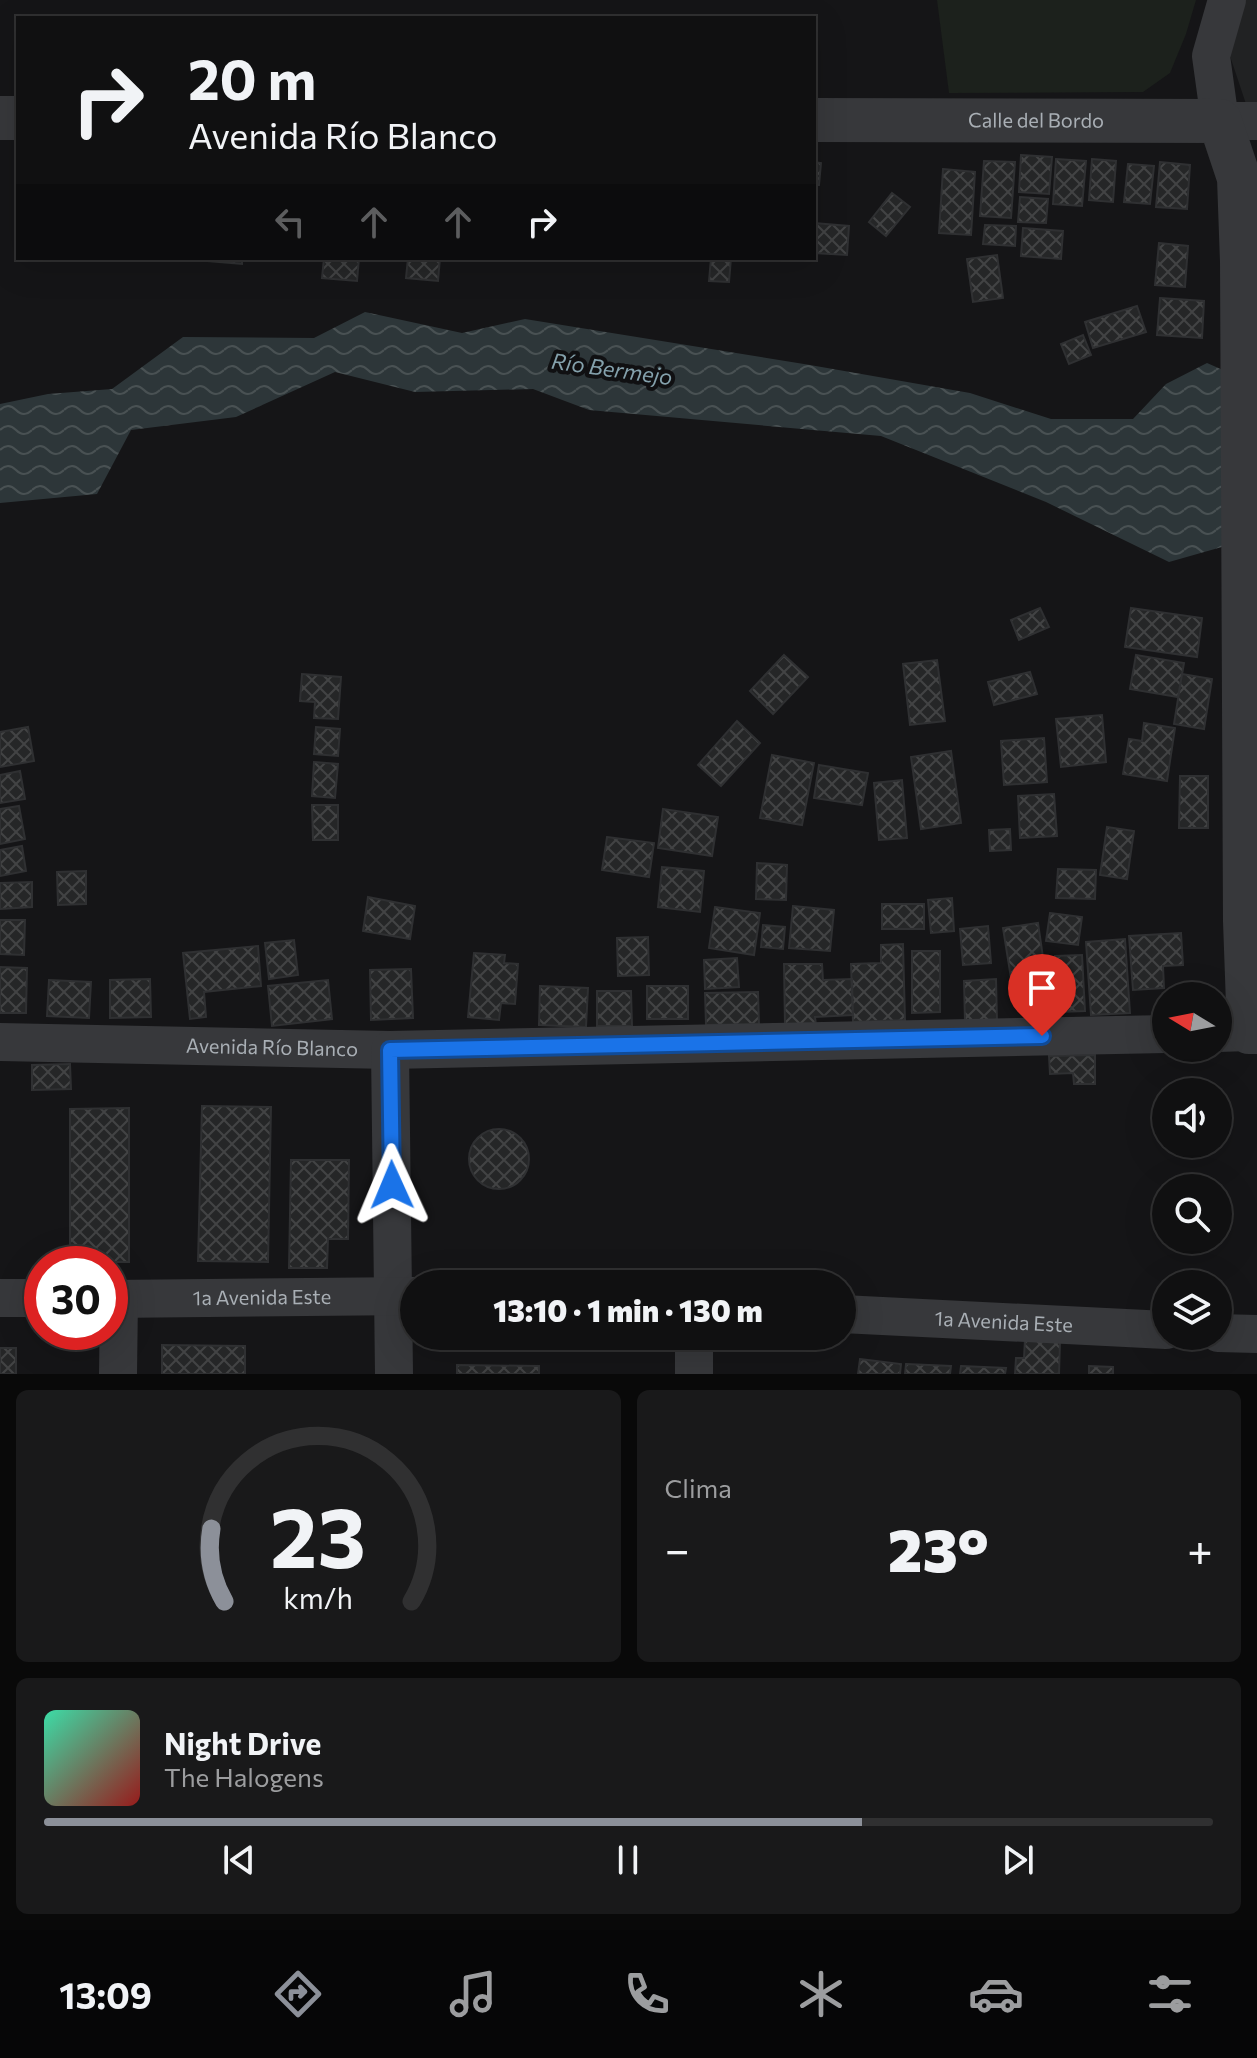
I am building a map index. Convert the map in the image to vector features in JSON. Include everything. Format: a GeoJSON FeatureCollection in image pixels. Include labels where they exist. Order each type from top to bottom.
{"type":"FeatureCollection","features":[{"type":"Feature","properties":{"kind":"street"},"geometry":{"type":"LineString","coordinates":[[1227,0],[1211,56],[1239,121],[1245,921],[1241,1032]]}},
{"type":"Feature","properties":{"kind":"street","name":"Calle del Bordo"},"geometry":{"type":"LineString","coordinates":[[816,120],[1239,121]]}},
{"type":"Feature","properties":{"kind":"street","name":"Avenida Río Blanco"},"geometry":{"type":"LineString","coordinates":[[0,1042],[390,1050],[1152,1034]]}},
{"type":"Feature","properties":{"kind":"street"},"geometry":{"type":"LineString","coordinates":[[390,1050],[403,1270]]}},
{"type":"Feature","properties":{"kind":"street","name":"1a Avenida Este"},"geometry":{"type":"LineString","coordinates":[[128,1299],[400,1296]]}},
{"type":"Feature","properties":{"kind":"street"},"geometry":{"type":"LineString","coordinates":[[0,1298],[24,1298]]}},
{"type":"Feature","properties":{"kind":"street","name":"1a Avenida Este"},"geometry":{"type":"LineString","coordinates":[[856,1315],[1152,1329]]}},
{"type":"Feature","properties":{"kind":"street"},"geometry":{"type":"LineString","coordinates":[[394,1374],[400,1327]]}},
{"type":"Feature","properties":{"kind":"street"},"geometry":{"type":"LineString","coordinates":[[1232,1333],[1257,1334]]}},
{"type":"Feature","properties":{"kind":"street"},"geometry":{"type":"LineString","coordinates":[[117,1350],[118,1374]]}},
{"type":"Feature","properties":{"kind":"street"},"geometry":{"type":"LineString","coordinates":[[694,1350],[694,1374]]}},
{"type":"Feature","properties":{"kind":"shaded area"},"geometry":{"type":"Polygon","coordinates":[[[937,0],[1196,0],[1170,73],[1143,92],[949,93],[937,0]]]}},
{"type":"Feature","properties":{"kind":"shaded area"},"geometry":{"type":"Polygon","coordinates":[[[1246,0],[1257,0],[1257,107],[1247,107],[1230,56],[1246,0]]]}},
{"type":"Feature","properties":{"kind":"water","name":"Río Bermejo"},"geometry":{"type":"Polygon","coordinates":[[[365,312],[462,333],[525,319],[970,393],[1051,419],[1133,419],[1166,384],[1207,363],[1257,385],[1257,537],[1169,562],[1046,502],[881,436],[589,410],[533,389],[415,392],[335,372],[236,417],[131,430],[97,494],[0,503],[0,404],[48,394],[112,389],[183,337],[314,338],[365,312]]]}},
{"type":"Feature","properties":{"kind":"building"},"geometry":{"type":"Polygon","coordinates":[[[1021,155],[1052,157],[1049,194],[1019,192],[1021,155]]]}},
{"type":"Feature","properties":{"kind":"building"},"geometry":{"type":"Polygon","coordinates":[[[1056,159],[1086,161],[1082,206],[1053,204],[1056,159]]]}},
{"type":"Feature","properties":{"kind":"building"},"geometry":{"type":"Polygon","coordinates":[[[1092,159],[1116,161],[1113,202],[1089,200],[1092,159]]]}},
{"type":"Feature","properties":{"kind":"building"},"geometry":{"type":"Polygon","coordinates":[[[984,161],[1015,162],[1011,218],[980,216],[984,161]]]}},
{"type":"Feature","properties":{"kind":"building"},"geometry":{"type":"Polygon","coordinates":[[[816,162],[821,163],[819,185],[816,185],[816,162]]]}},
{"type":"Feature","properties":{"kind":"building"},"geometry":{"type":"Polygon","coordinates":[[[1160,162],[1190,165],[1187,209],[1156,207],[1160,162]]]}},
{"type":"Feature","properties":{"kind":"building"},"geometry":{"type":"Polygon","coordinates":[[[1128,164],[1154,166],[1150,204],[1124,202],[1128,164]]]}},
{"type":"Feature","properties":{"kind":"building"},"geometry":{"type":"Polygon","coordinates":[[[943,169],[975,172],[971,235],[939,233],[943,169]]]}},
{"type":"Feature","properties":{"kind":"building"},"geometry":{"type":"Polygon","coordinates":[[[892,193],[910,207],[886,236],[869,222],[892,193]]]}},
{"type":"Feature","properties":{"kind":"building"},"geometry":{"type":"Polygon","coordinates":[[[1020,197],[1048,199],[1046,223],[1018,222],[1020,197]]]}},
{"type":"Feature","properties":{"kind":"building"},"geometry":{"type":"Polygon","coordinates":[[[816,223],[849,226],[847,255],[816,253],[816,223]]]}},
{"type":"Feature","properties":{"kind":"building"},"geometry":{"type":"Polygon","coordinates":[[[985,225],[1016,226],[1015,246],[983,244],[985,225]]]}},
{"type":"Feature","properties":{"kind":"building"},"geometry":{"type":"Polygon","coordinates":[[[1023,228],[1063,231],[1061,259],[1021,256],[1023,228]]]}},
{"type":"Feature","properties":{"kind":"building"},"geometry":{"type":"Polygon","coordinates":[[[1159,243],[1188,246],[1185,287],[1155,285],[1159,243]]]}},
{"type":"Feature","properties":{"kind":"building"},"geometry":{"type":"Polygon","coordinates":[[[997,255],[1003,298],[973,302],[967,259],[997,255]]]}},
{"type":"Feature","properties":{"kind":"building"},"geometry":{"type":"Polygon","coordinates":[[[242,260],[242,264],[208,261],[242,260]]]}},
{"type":"Feature","properties":{"kind":"building"},"geometry":{"type":"Polygon","coordinates":[[[324,260],[359,260],[357,281],[322,278],[324,260]]]}},
{"type":"Feature","properties":{"kind":"building"},"geometry":{"type":"Polygon","coordinates":[[[408,260],[440,260],[438,281],[406,278],[408,260]]]}},
{"type":"Feature","properties":{"kind":"building"},"geometry":{"type":"Polygon","coordinates":[[[711,260],[731,260],[729,282],[709,281],[711,260]]]}},
{"type":"Feature","properties":{"kind":"building"},"geometry":{"type":"Polygon","coordinates":[[[1160,298],[1204,301],[1202,338],[1157,335],[1160,298]]]}},
{"type":"Feature","properties":{"kind":"building"},"geometry":{"type":"Polygon","coordinates":[[[1137,306],[1146,332],[1093,348],[1085,322],[1137,306]]]}},
{"type":"Feature","properties":{"kind":"building"},"geometry":{"type":"Polygon","coordinates":[[[1083,335],[1091,355],[1069,364],[1061,344],[1083,335]]]}},
{"type":"Feature","properties":{"kind":"building"},"geometry":{"type":"Polygon","coordinates":[[[1040,608],[1049,627],[1019,640],[1011,620],[1040,608]]]}},
{"type":"Feature","properties":{"kind":"building"},"geometry":{"type":"Polygon","coordinates":[[[1131,608],[1202,618],[1197,657],[1125,647],[1131,608]]]}},
{"type":"Feature","properties":{"kind":"building"},"geometry":{"type":"Polygon","coordinates":[[[784,655],[808,677],[773,714],[750,691],[784,655]]]}},
{"type":"Feature","properties":{"kind":"building"},"geometry":{"type":"Polygon","coordinates":[[[1136,655],[1184,663],[1178,697],[1130,689],[1136,655]]]}},
{"type":"Feature","properties":{"kind":"building"},"geometry":{"type":"Polygon","coordinates":[[[937,660],[945,721],[910,725],[903,664],[937,660]]]}},
{"type":"Feature","properties":{"kind":"building"},"geometry":{"type":"Polygon","coordinates":[[[1030,672],[1037,694],[994,705],[988,682],[1030,672]]]}},
{"type":"Feature","properties":{"kind":"building"},"geometry":{"type":"Polygon","coordinates":[[[302,674],[341,677],[338,719],[314,718],[315,702],[300,701],[302,674]]]}},
{"type":"Feature","properties":{"kind":"building"},"geometry":{"type":"Polygon","coordinates":[[[1182,674],[1212,679],[1204,729],[1174,724],[1182,674]]]}},
{"type":"Feature","properties":{"kind":"building"},"geometry":{"type":"Polygon","coordinates":[[[1102,715],[1106,762],[1061,767],[1056,719],[1102,715]]]}},
{"type":"Feature","properties":{"kind":"building"},"geometry":{"type":"Polygon","coordinates":[[[737,721],[760,743],[721,786],[698,765],[737,721]]]}},
{"type":"Feature","properties":{"kind":"building"},"geometry":{"type":"Polygon","coordinates":[[[1144,723],[1175,728],[1167,781],[1123,774],[1129,739],[1142,741],[1144,723]]]}},
{"type":"Feature","properties":{"kind":"building"},"geometry":{"type":"Polygon","coordinates":[[[28,727],[34,761],[0,767],[0,732],[28,727]]]}},
{"type":"Feature","properties":{"kind":"building"},"geometry":{"type":"Polygon","coordinates":[[[316,727],[340,729],[338,756],[314,754],[316,727]]]}},
{"type":"Feature","properties":{"kind":"building"},"geometry":{"type":"Polygon","coordinates":[[[1044,738],[1047,782],[1004,785],[1001,741],[1044,738]]]}},
{"type":"Feature","properties":{"kind":"building"},"geometry":{"type":"Polygon","coordinates":[[[951,751],[961,823],[921,829],[911,757],[951,751]]]}},
{"type":"Feature","properties":{"kind":"building"},"geometry":{"type":"Polygon","coordinates":[[[772,755],[814,763],[802,825],[760,818],[772,755]]]}},
{"type":"Feature","properties":{"kind":"building"},"geometry":{"type":"Polygon","coordinates":[[[314,762],[338,764],[335,798],[312,796],[314,762]]]}},
{"type":"Feature","properties":{"kind":"building"},"geometry":{"type":"Polygon","coordinates":[[[819,765],[868,773],[862,805],[814,798],[819,765]]]}},
{"type":"Feature","properties":{"kind":"building"},"geometry":{"type":"Polygon","coordinates":[[[20,771],[25,799],[0,803],[0,775],[20,771]]]}},
{"type":"Feature","properties":{"kind":"building"},"geometry":{"type":"Polygon","coordinates":[[[1180,776],[1208,776],[1208,828],[1179,828],[1180,776]]]}},
{"type":"Feature","properties":{"kind":"building"},"geometry":{"type":"Polygon","coordinates":[[[902,780],[907,838],[879,840],[874,783],[902,780]]]}},
{"type":"Feature","properties":{"kind":"building"},"geometry":{"type":"Polygon","coordinates":[[[1054,794],[1057,836],[1020,838],[1018,796],[1054,794]]]}},
{"type":"Feature","properties":{"kind":"building"},"geometry":{"type":"Polygon","coordinates":[[[312,805],[338,805],[338,840],[313,840],[312,805]]]}},
{"type":"Feature","properties":{"kind":"building"},"geometry":{"type":"Polygon","coordinates":[[[19,806],[25,839],[0,844],[0,809],[19,806]]]}},
{"type":"Feature","properties":{"kind":"building"},"geometry":{"type":"Polygon","coordinates":[[[663,809],[718,817],[712,856],[658,848],[663,809]]]}},
{"type":"Feature","properties":{"kind":"building"},"geometry":{"type":"Polygon","coordinates":[[[1107,827],[1134,831],[1127,879],[1100,875],[1107,827]]]}},
{"type":"Feature","properties":{"kind":"building"},"geometry":{"type":"Polygon","coordinates":[[[1010,829],[1011,850],[990,851],[989,830],[1010,829]]]}},
{"type":"Feature","properties":{"kind":"building"},"geometry":{"type":"Polygon","coordinates":[[[607,837],[654,843],[649,877],[602,870],[607,837]]]}},
{"type":"Feature","properties":{"kind":"building"},"geometry":{"type":"Polygon","coordinates":[[[22,846],[26,871],[0,876],[0,850],[22,846]]]}},
{"type":"Feature","properties":{"kind":"building"},"geometry":{"type":"Polygon","coordinates":[[[757,863],[787,865],[786,900],[756,899],[757,863]]]}},
{"type":"Feature","properties":{"kind":"building"},"geometry":{"type":"Polygon","coordinates":[[[662,867],[704,871],[700,912],[658,907],[662,867]]]}},
{"type":"Feature","properties":{"kind":"building"},"geometry":{"type":"Polygon","coordinates":[[[1058,869],[1096,870],[1095,899],[1056,898],[1058,869]]]}},
{"type":"Feature","properties":{"kind":"building"},"geometry":{"type":"Polygon","coordinates":[[[86,871],[86,904],[58,905],[57,872],[86,871]]]}},
{"type":"Feature","properties":{"kind":"building"},"geometry":{"type":"Polygon","coordinates":[[[32,882],[32,907],[0,909],[0,883],[32,882]]]}},
{"type":"Feature","properties":{"kind":"building"},"geometry":{"type":"Polygon","coordinates":[[[368,897],[415,906],[410,939],[363,931],[368,897]]]}},
{"type":"Feature","properties":{"kind":"building"},"geometry":{"type":"Polygon","coordinates":[[[952,898],[954,931],[931,933],[928,900],[952,898]]]}},
{"type":"Feature","properties":{"kind":"building"},"geometry":{"type":"Polygon","coordinates":[[[882,904],[924,904],[924,929],[882,929],[882,904]]]}},
{"type":"Feature","properties":{"kind":"building"},"geometry":{"type":"Polygon","coordinates":[[[793,906],[834,910],[830,951],[789,948],[793,906]]]}},
{"type":"Feature","properties":{"kind":"building"},"geometry":{"type":"Polygon","coordinates":[[[715,907],[760,913],[754,955],[709,948],[715,907]]]}},
{"type":"Feature","properties":{"kind":"building"},"geometry":{"type":"Polygon","coordinates":[[[1050,913],[1082,917],[1078,945],[1046,941],[1050,913]]]}},
{"type":"Feature","properties":{"kind":"building"},"geometry":{"type":"Polygon","coordinates":[[[0,920],[25,920],[24,955],[0,954],[0,920]]]}},
{"type":"Feature","properties":{"kind":"building"},"geometry":{"type":"Polygon","coordinates":[[[1038,923],[1048,992],[1014,997],[1003,928],[1038,923]]]}},
{"type":"Feature","properties":{"kind":"building"},"geometry":{"type":"Polygon","coordinates":[[[763,925],[785,927],[783,949],[761,947],[763,925]]]}},
{"type":"Feature","properties":{"kind":"building"},"geometry":{"type":"Polygon","coordinates":[[[988,926],[991,963],[963,965],[960,929],[988,926]]]}},
{"type":"Feature","properties":{"kind":"building"},"geometry":{"type":"Polygon","coordinates":[[[1181,933],[1183,965],[1163,966],[1164,982],[1152,982],[1152,989],[1133,990],[1129,936],[1181,933]]]}},
{"type":"Feature","properties":{"kind":"building"},"geometry":{"type":"Polygon","coordinates":[[[648,937],[649,975],[618,976],[617,938],[648,937]]]}},
{"type":"Feature","properties":{"kind":"building"},"geometry":{"type":"Polygon","coordinates":[[[1125,939],[1130,1013],[1091,1015],[1086,942],[1125,939]]]}},
{"type":"Feature","properties":{"kind":"building"},"geometry":{"type":"Polygon","coordinates":[[[294,940],[298,975],[269,979],[265,943],[294,940]]]}},
{"type":"Feature","properties":{"kind":"building"},"geometry":{"type":"Polygon","coordinates":[[[903,944],[905,1020],[853,1022],[851,964],[881,963],[881,945],[903,944]]]}},
{"type":"Feature","properties":{"kind":"building"},"geometry":{"type":"Polygon","coordinates":[[[258,946],[261,986],[204,992],[206,1017],[190,1019],[183,953],[258,946]]]}},
{"type":"Feature","properties":{"kind":"building"},"geometry":{"type":"Polygon","coordinates":[[[912,951],[940,951],[940,1012],[912,1013],[912,951]]]}},
{"type":"Feature","properties":{"kind":"building"},"geometry":{"type":"Polygon","coordinates":[[[474,953],[505,955],[504,963],[518,964],[515,1004],[501,1003],[499,1020],[468,1017],[474,953]]]}},
{"type":"Feature","properties":{"kind":"building"},"geometry":{"type":"Polygon","coordinates":[[[1082,955],[1085,1011],[1058,1012],[1055,956],[1082,955]]]}},
{"type":"Feature","properties":{"kind":"building"},"geometry":{"type":"Polygon","coordinates":[[[737,958],[739,987],[705,989],[704,960],[737,958]]]}},
{"type":"Feature","properties":{"kind":"building"},"geometry":{"type":"Polygon","coordinates":[[[784,964],[822,964],[823,980],[852,979],[853,1015],[815,1017],[816,1025],[785,1026],[784,964]]]}},
{"type":"Feature","properties":{"kind":"building"},"geometry":{"type":"Polygon","coordinates":[[[0,967],[27,968],[26,1013],[0,1013],[0,967]]]}},
{"type":"Feature","properties":{"kind":"building"},"geometry":{"type":"Polygon","coordinates":[[[411,969],[413,1018],[371,1020],[370,970],[411,969]]]}},
{"type":"Feature","properties":{"kind":"building"},"geometry":{"type":"Polygon","coordinates":[[[150,979],[151,1017],[110,1018],[110,980],[150,979]]]}},
{"type":"Feature","properties":{"kind":"building"},"geometry":{"type":"Polygon","coordinates":[[[996,979],[997,1021],[965,1022],[964,981],[996,979]]]}},
{"type":"Feature","properties":{"kind":"building"},"geometry":{"type":"Polygon","coordinates":[[[49,980],[91,982],[89,1018],[47,1016],[49,980]]]}},
{"type":"Feature","properties":{"kind":"building"},"geometry":{"type":"Polygon","coordinates":[[[328,980],[332,1019],[272,1026],[268,986],[328,980]]]}},
{"type":"Feature","properties":{"kind":"building"},"geometry":{"type":"Polygon","coordinates":[[[540,986],[588,988],[586,1027],[539,1025],[540,986]]]}},
{"type":"Feature","properties":{"kind":"building"},"geometry":{"type":"Polygon","coordinates":[[[647,986],[688,986],[688,1019],[647,1019],[647,986]]]}},
{"type":"Feature","properties":{"kind":"building"},"geometry":{"type":"Polygon","coordinates":[[[597,991],[631,991],[632,1026],[597,1026],[597,991]]]}},
{"type":"Feature","properties":{"kind":"building"},"geometry":{"type":"Polygon","coordinates":[[[758,992],[759,1024],[706,1025],[705,993],[758,992]]]}},
{"type":"Feature","properties":{"kind":"building"},"geometry":{"type":"Polygon","coordinates":[[[1095,1055],[1095,1084],[1074,1084],[1073,1073],[1050,1074],[1049,1056],[1095,1055]]]}},
{"type":"Feature","properties":{"kind":"building"},"geometry":{"type":"Polygon","coordinates":[[[70,1064],[71,1089],[32,1090],[32,1065],[70,1064]]]}},
{"type":"Feature","properties":{"kind":"building"},"geometry":{"type":"Polygon","coordinates":[[[202,1106],[271,1107],[268,1262],[198,1261],[202,1106]]]}},
{"type":"Feature","properties":{"kind":"building"},"geometry":{"type":"Polygon","coordinates":[[[129,1108],[129,1262],[128,1246],[70,1246],[70,1109],[129,1108]]]}},
{"type":"Feature","properties":{"kind":"building"},"geometry":{"type":"Polygon","coordinates":[[[499,1129],[511,1131],[520,1138],[527,1147],[527,1171],[520,1180],[511,1187],[499,1189],[487,1187],[478,1180],[471,1171],[469,1159],[471,1147],[478,1138],[487,1131],[499,1129]]]}},
{"type":"Feature","properties":{"kind":"building"},"geometry":{"type":"Polygon","coordinates":[[[291,1160],[349,1160],[348,1239],[328,1239],[327,1268],[289,1268],[291,1160]]]}},
{"type":"Feature","properties":{"kind":"building"},"geometry":{"type":"Polygon","coordinates":[[[1025,1339],[1060,1341],[1059,1374],[1015,1374],[1016,1358],[1024,1358],[1025,1339]]]}},
{"type":"Feature","properties":{"kind":"building"},"geometry":{"type":"Polygon","coordinates":[[[162,1345],[245,1346],[245,1374],[162,1374],[162,1345]]]}},
{"type":"Feature","properties":{"kind":"building"},"geometry":{"type":"Polygon","coordinates":[[[0,1348],[16,1348],[16,1374],[0,1374],[0,1348]]]}},
{"type":"Feature","properties":{"kind":"building"},"geometry":{"type":"Polygon","coordinates":[[[860,1359],[901,1364],[900,1374],[858,1374],[860,1359]]]}},
{"type":"Feature","properties":{"kind":"building"},"geometry":{"type":"Polygon","coordinates":[[[906,1364],[951,1366],[950,1374],[905,1374],[906,1364]]]}},
{"type":"Feature","properties":{"kind":"building"},"geometry":{"type":"Polygon","coordinates":[[[457,1365],[539,1366],[539,1374],[457,1374],[457,1365]]]}},
{"type":"Feature","properties":{"kind":"building"},"geometry":{"type":"Polygon","coordinates":[[[961,1366],[1006,1368],[1005,1374],[960,1374],[961,1366]]]}},
{"type":"Feature","properties":{"kind":"building"},"geometry":{"type":"Polygon","coordinates":[[[1089,1366],[1113,1367],[1113,1374],[1089,1374],[1089,1366]]]}},
{"type":"Feature","properties":{"kind":"route"},"geometry":{"type":"LineString","coordinates":[[392,1185],[390,1050],[1042,1036]]}}]}
